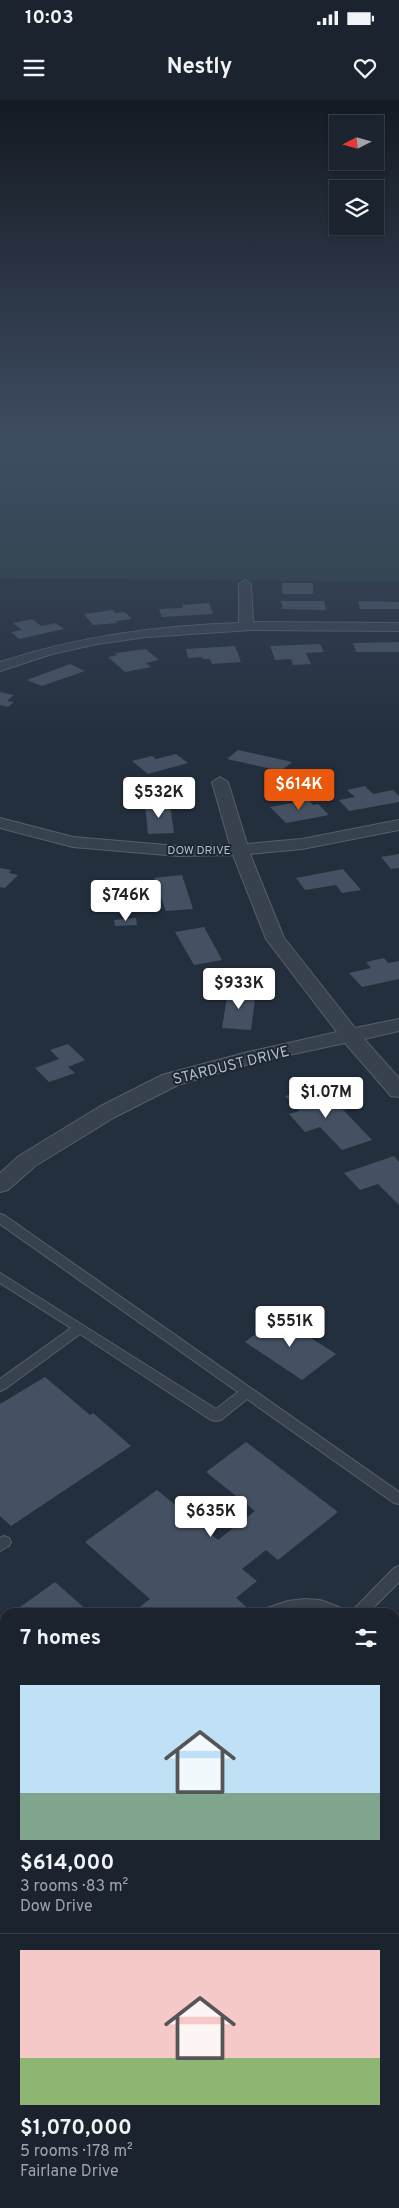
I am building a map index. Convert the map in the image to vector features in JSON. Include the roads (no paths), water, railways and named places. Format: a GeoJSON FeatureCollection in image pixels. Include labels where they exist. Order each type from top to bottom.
{"type":"FeatureCollection","features":[{"type":"Feature","properties":{"kind":"street"},"geometry":{"type":"LineString","coordinates":[[245,584],[246,628]]}},
{"type":"Feature","properties":{"kind":"street"},"geometry":{"type":"LineString","coordinates":[[0,667],[82,643],[145,633],[246,628],[399,627]]}},
{"type":"Feature","properties":{"kind":"street"},"geometry":{"type":"LineString","coordinates":[[0,656],[16,661]]}},
{"type":"Feature","properties":{"kind":"street"},"geometry":{"type":"LineString","coordinates":[[220,782],[240,850],[275,939],[351,1037],[399,1091]]}},
{"type":"Feature","properties":{"kind":"street","name":"DOW DRIVE"},"geometry":{"type":"LineString","coordinates":[[0,823],[73,842],[178,852],[240,850],[302,844],[399,825]]}},
{"type":"Feature","properties":{"kind":"street","name":"STARDUST DRIVE"},"geometry":{"type":"LineString","coordinates":[[0,1185],[27,1161],[107,1112],[170,1080],[248,1058],[399,1025]]}},
{"type":"Feature","properties":{"kind":"lane"},"geometry":{"type":"LineString","coordinates":[[0,1218],[399,1499]]}},
{"type":"Feature","properties":{"kind":"lane"},"geometry":{"type":"LineString","coordinates":[[0,1277],[216,1416],[247,1392]]}},
{"type":"Feature","properties":{"kind":"lane"},"geometry":{"type":"LineString","coordinates":[[0,1386],[80,1328]]}},
{"type":"Feature","properties":{"kind":"lane"},"geometry":{"type":"LineString","coordinates":[[364,1608],[399,1572]]}},
{"type":"Feature","properties":{"kind":"lane"},"geometry":{"type":"LineString","coordinates":[[285,1608],[310,1605],[321,1608]]}}]}
